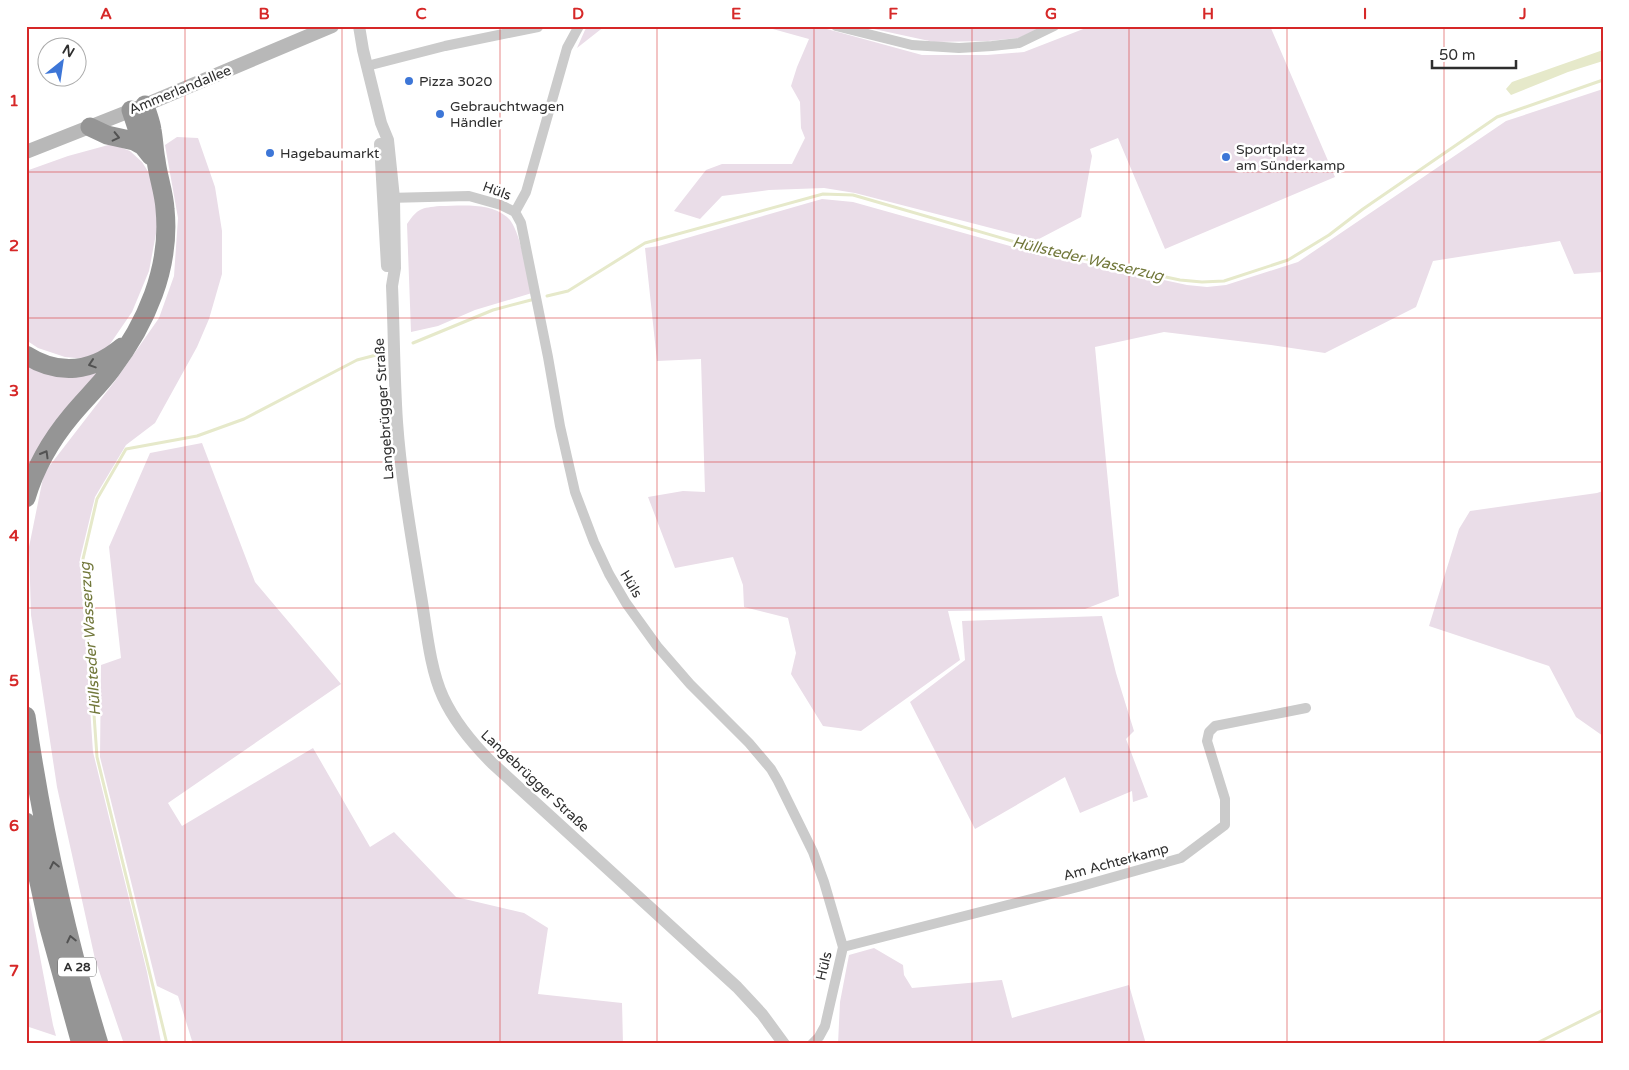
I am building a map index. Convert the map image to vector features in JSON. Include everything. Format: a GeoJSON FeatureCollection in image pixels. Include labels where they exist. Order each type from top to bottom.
{"type":"FeatureCollection","features":[{"type":"Feature","properties":{"kind":"highway"},"geometry":{"type":"LineString","coordinates":[[138,108],[143,146]]}},
{"type":"Feature","properties":{"kind":"highway"},"geometry":{"type":"LineString","coordinates":[[26,498],[38,465],[53,440],[111,370],[143,320],[154,296],[164,252],[166,209],[156,162],[152,129],[138,108]]}},
{"type":"Feature","properties":{"kind":"highway"},"geometry":{"type":"LineString","coordinates":[[90,127],[108,135],[134,141],[143,146],[156,162]]}},
{"type":"Feature","properties":{"kind":"highway"},"geometry":{"type":"LineString","coordinates":[[26,354],[48,366],[70,369],[80,368],[96,364],[107,358],[132,338]]}},
{"type":"Feature","properties":{"kind":"highway","name":"A 28"},"geometry":{"type":"LineString","coordinates":[[26,716],[53,860],[76,961],[84,1023],[81,1044]]}},
{"type":"Feature","properties":{"kind":"highway","name":"A 28"},"geometry":{"type":"LineString","coordinates":[[26,822],[48,924],[84,1023],[99,1044]]}},
{"type":"Feature","properties":{"kind":"main road","name":"Ammerlandallee"},"geometry":{"type":"LineString","coordinates":[[26,152],[138,108],[332,26]]}},
{"type":"Feature","properties":{"kind":"street","name":"Langebrügger Straße"},"geometry":{"type":"LineString","coordinates":[[359,26],[382,124],[380,140],[389,198],[388,268],[392,286],[397,422],[410,527],[436,676],[442,696],[454,719],[470,741],[737,987],[762,1014],[784,1044]]}},
{"type":"Feature","properties":{"kind":"street"},"geometry":{"type":"LineString","coordinates":[[515,212],[526,192],[567,48],[579,26]]}},
{"type":"Feature","properties":{"kind":"street"},"geometry":{"type":"LineString","coordinates":[[836,26],[912,44],[959,48],[1019,43],[1054,26]]}},
{"type":"Feature","properties":{"kind":"street"},"geometry":{"type":"LineString","coordinates":[[367,66],[444,46],[538,27]]}},
{"type":"Feature","properties":{"kind":"street","name":"Hüls"},"geometry":{"type":"LineString","coordinates":[[389,198],[469,196],[501,205],[515,212],[521,223],[560,426],[575,492],[594,542],[609,574],[626,603],[657,646],[690,684],[749,743],[771,769],[813,852],[824,882],[843,947],[825,1026],[819,1037],[812,1044]]}},
{"type":"Feature","properties":{"kind":"street","name":"Am Achterkamp"},"geometry":{"type":"LineString","coordinates":[[843,947],[1078,887],[1181,858],[1225,825],[1225,799],[1207,741],[1209,732],[1215,726],[1306,708]]}},
{"type":"Feature","properties":{"kind":"shaded area"},"geometry":{"type":"Polygon","coordinates":[[[588,26],[605,26],[577,48],[585,30],[588,26]]]}},
{"type":"Feature","properties":{"kind":"shaded area"},"geometry":{"type":"Polygon","coordinates":[[[762,26],[816,26],[922,55],[987,55],[1024,52],[1091,26],[1270,26],[1335,177],[1165,249],[1118,138],[1090,149],[1092,156],[1081,217],[1037,240],[855,193],[824,188],[769,190],[722,196],[700,219],[674,211],[706,170],[722,164],[792,164],[805,138],[801,128],[800,102],[791,86],[809,39],[762,26]]]}},
{"type":"Feature","properties":{"kind":"shaded area"},"geometry":{"type":"Polygon","coordinates":[[[860,26],[934,26],[940,28],[1044,26],[1019,38],[988,41],[934,42],[860,26]]]}},
{"type":"Feature","properties":{"kind":"shaded area"},"geometry":{"type":"Polygon","coordinates":[[[1603,50],[1603,61],[1568,72],[1511,95],[1506,89],[1512,82],[1603,50]]]}},
{"type":"Feature","properties":{"kind":"shaded area"},"geometry":{"type":"Polygon","coordinates":[[[1603,89],[1603,272],[1574,274],[1560,241],[1433,261],[1416,307],[1325,353],[1164,332],[1095,347],[1119,596],[1085,609],[948,611],[960,660],[861,731],[823,726],[791,674],[796,653],[788,618],[744,607],[743,585],[733,557],[675,568],[648,497],[683,491],[705,492],[701,359],[657,361],[645,248],[659,246],[822,199],[853,202],[1024,250],[1187,285],[1207,287],[1226,285],[1298,262],[1506,121],[1603,89]]]}},
{"type":"Feature","properties":{"kind":"shaded area"},"geometry":{"type":"Polygon","coordinates":[[[177,137],[198,138],[215,187],[222,231],[222,274],[209,319],[197,347],[155,423],[126,445],[95,497],[80,559],[93,752],[147,972],[161,1042],[161,1044],[124,1044],[95,959],[57,787],[31,615],[29,547],[44,473],[115,381],[159,318],[174,276],[178,218],[165,145],[177,137]]]}},
{"type":"Feature","properties":{"kind":"shaded area"},"geometry":{"type":"Polygon","coordinates":[[[112,144],[130,151],[142,162],[154,181],[158,223],[149,271],[132,312],[108,347],[87,359],[65,357],[38,348],[26,340],[26,171],[68,156],[112,144]]]}},
{"type":"Feature","properties":{"kind":"shaded area"},"geometry":{"type":"Polygon","coordinates":[[[440,206],[483,207],[500,212],[507,217],[512,222],[516,231],[532,293],[475,310],[438,326],[411,332],[407,224],[420,210],[440,206]]]}},
{"type":"Feature","properties":{"kind":"shaded area"},"geometry":{"type":"Polygon","coordinates":[[[109,362],[26,477],[26,363],[109,362]]]}},
{"type":"Feature","properties":{"kind":"shaded area"},"geometry":{"type":"Polygon","coordinates":[[[202,443],[255,582],[341,684],[168,803],[182,826],[313,748],[370,847],[394,832],[456,897],[524,913],[548,928],[538,994],[622,1003],[623,1044],[193,1044],[178,996],[157,986],[100,757],[101,665],[121,658],[109,547],[150,453],[202,443]]]}},
{"type":"Feature","properties":{"kind":"shaded area"},"geometry":{"type":"Polygon","coordinates":[[[1603,491],[1603,736],[1576,717],[1549,666],[1429,626],[1459,529],[1470,511],[1603,491]]]}},
{"type":"Feature","properties":{"kind":"shaded area"},"geometry":{"type":"Polygon","coordinates":[[[1102,616],[1116,673],[1134,731],[1126,739],[1148,797],[1133,802],[1132,791],[1080,813],[1065,777],[975,829],[910,702],[965,660],[962,621],[1102,616]]]}},
{"type":"Feature","properties":{"kind":"shaded area"},"geometry":{"type":"Polygon","coordinates":[[[26,883],[53,1025],[56,1036],[26,1026],[26,883]]]}},
{"type":"Feature","properties":{"kind":"shaded area"},"geometry":{"type":"Polygon","coordinates":[[[874,948],[903,965],[904,975],[912,988],[1002,980],[1012,1018],[1129,985],[1146,1044],[838,1044],[840,1002],[849,955],[874,948]]]}},
{"type":"Feature","properties":{"kind":"waterway","name":"Hüllsteder Wasserzug"},"geometry":{"type":"LineString","coordinates":[[547,296],[568,291],[645,243],[823,194],[853,195],[1026,245],[1133,270],[1180,280],[1224,281],[1288,260],[1329,235],[1363,209],[1497,117],[1603,80]]}},
{"type":"Feature","properties":{"kind":"waterway","name":"Hüllsteder Wasserzug"},"geometry":{"type":"LineString","coordinates":[[413,343],[493,310],[531,300]]}},
{"type":"Feature","properties":{"kind":"waterway","name":"Hüllsteder Wasserzug"},"geometry":{"type":"LineString","coordinates":[[167,1044],[97,757],[83,559],[97,499],[126,449],[197,436],[244,419],[357,360],[380,354]]}},
{"type":"Feature","properties":{"kind":"waterway"},"geometry":{"type":"LineString","coordinates":[[1535,1044],[1603,1010]]}},
{"type":"Feature","properties":{"kind":"place","name":"Pizza 3020"},"geometry":{"type":"Point","coordinates":[409,81]}},
{"type":"Feature","properties":{"kind":"place","name":"Gebrauchtwagen Händler"},"geometry":{"type":"Point","coordinates":[440,114]}},
{"type":"Feature","properties":{"kind":"place","name":"Hagebaumarkt"},"geometry":{"type":"Point","coordinates":[270,153]}},
{"type":"Feature","properties":{"kind":"place","name":"Sportplatz am Sünderkamp"},"geometry":{"type":"Point","coordinates":[1226,157]}}]}
